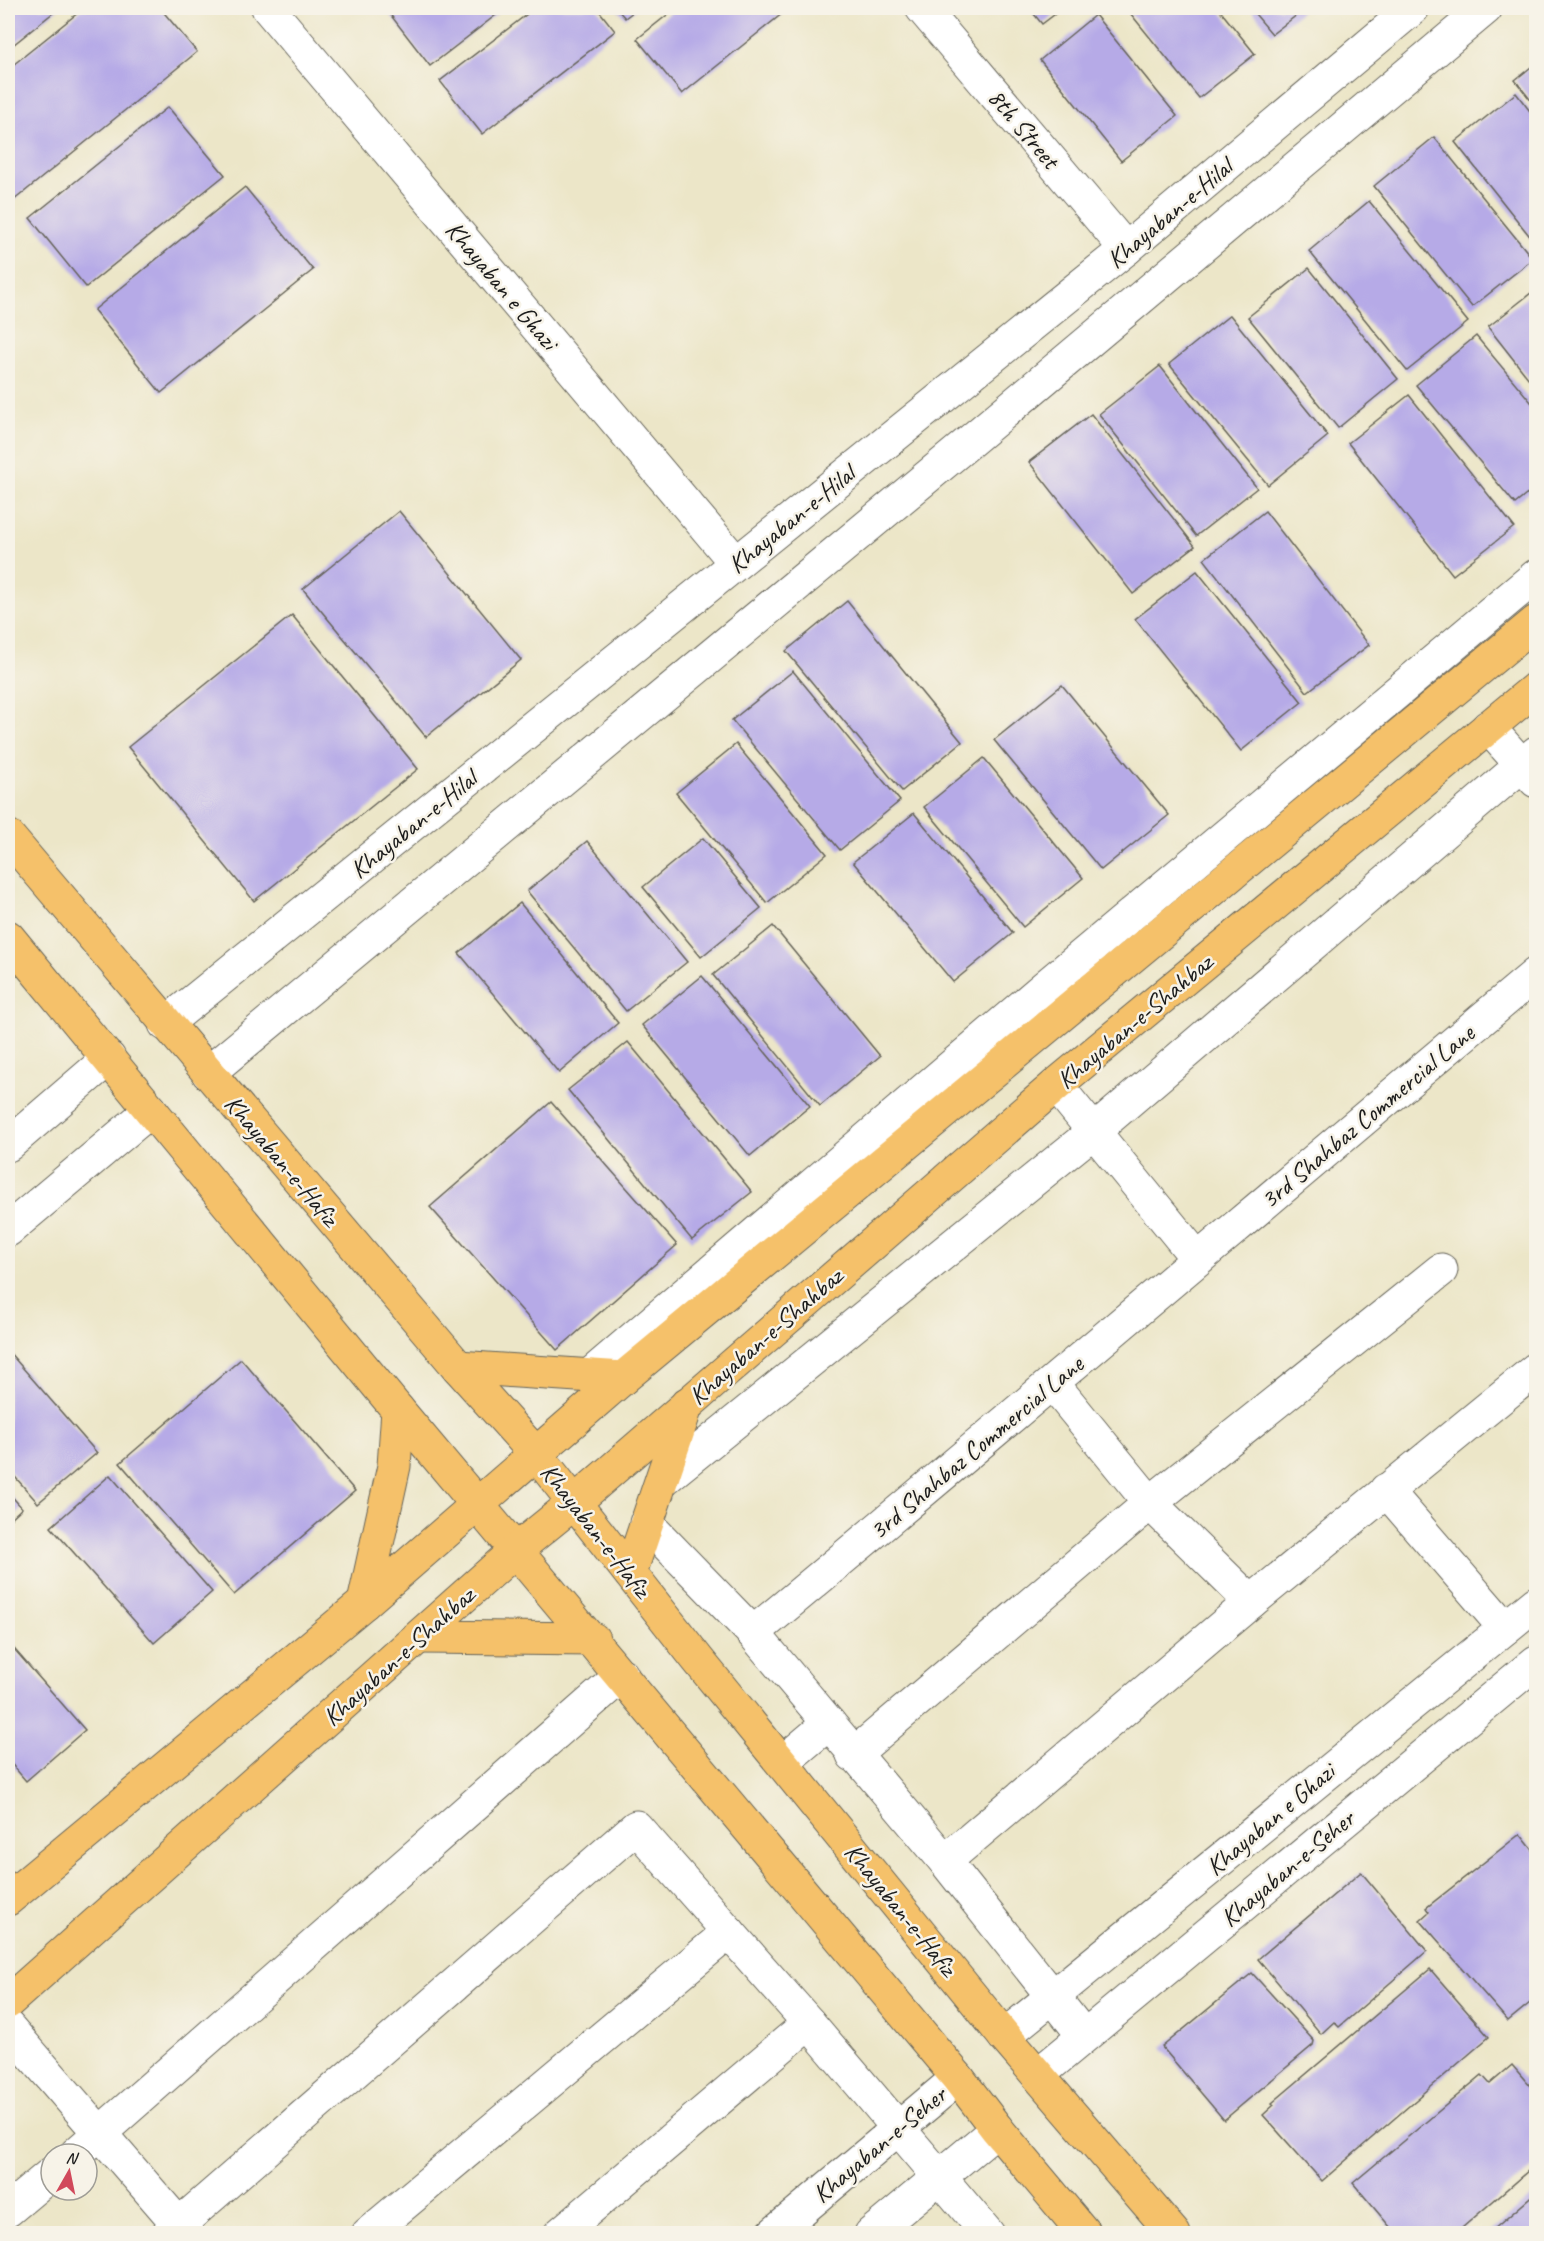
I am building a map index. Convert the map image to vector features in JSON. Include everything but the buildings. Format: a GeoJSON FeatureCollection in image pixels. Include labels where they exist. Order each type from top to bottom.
{"type":"FeatureCollection","features":[{"type":"Feature","properties":{"kind":"main road","name":"Khayaban-e-Shahbaz"},"geometry":{"type":"LineString","coordinates":[[8,1899],[364,1603],[623,1377],[1536,622]]}},
{"type":"Feature","properties":{"kind":"main road","name":"Khayaban-e-Shahbaz"},"geometry":{"type":"LineString","coordinates":[[8,2002],[516,1550],[575,1503],[1056,1085],[1536,687]]}},
{"type":"Feature","properties":{"kind":"main road","name":"Khayaban-e-Hafiz"},"geometry":{"type":"LineString","coordinates":[[8,836],[458,1367],[536,1454],[698,1660],[1004,2036],[1039,2074],[1174,2234]]}},
{"type":"Feature","properties":{"kind":"main road"},"geometry":{"type":"LineString","coordinates":[[8,937],[398,1410],[593,1639],[958,2078],[1084,2234]]}},
{"type":"Feature","properties":{"kind":"main road"},"geometry":{"type":"LineString","coordinates":[[458,1367],[623,1377]]}},
{"type":"Feature","properties":{"kind":"main road"},"geometry":{"type":"LineString","coordinates":[[630,1573],[687,1404]]}},
{"type":"Feature","properties":{"kind":"main road"},"geometry":{"type":"LineString","coordinates":[[364,1603],[392,1475],[398,1410]]}},
{"type":"Feature","properties":{"kind":"main road"},"geometry":{"type":"LineString","coordinates":[[420,1637],[593,1639]]}},
{"type":"Feature","properties":{"kind":"street","name":"Khayaban e Ghazi"},"geometry":{"type":"LineString","coordinates":[[268,8],[736,563]]}},
{"type":"Feature","properties":{"kind":"street","name":"8th Street"},"geometry":{"type":"LineString","coordinates":[[922,8],[1126,249]]}},
{"type":"Feature","properties":{"kind":"street","name":"Khayaban-e-Hilal"},"geometry":{"type":"LineString","coordinates":[[165,1024],[1126,249],[1413,8]]}},
{"type":"Feature","properties":{"kind":"street"},"geometry":{"type":"LineString","coordinates":[[208,1073],[962,448],[1486,8]]}},
{"type":"Feature","properties":{"kind":"street"},"geometry":{"type":"LineString","coordinates":[[930,407],[962,448]]}},
{"type":"Feature","properties":{"kind":"street"},"geometry":{"type":"LineString","coordinates":[[589,1376],[1041,990],[1536,576]]}},
{"type":"Feature","properties":{"kind":"street"},"geometry":{"type":"LineString","coordinates":[[662,1481],[1093,1132],[1532,766],[1488,727]]}},
{"type":"Feature","properties":{"kind":"street","name":"3rd Shahbaz Commercial Lane"},"geometry":{"type":"LineString","coordinates":[[753,1634],[1053,1384],[1197,1258],[1536,974]]}},
{"type":"Feature","properties":{"kind":"street"},"geometry":{"type":"LineString","coordinates":[[8,1145],[109,1058]]}},
{"type":"Feature","properties":{"kind":"street"},"geometry":{"type":"LineString","coordinates":[[1056,1085],[1197,1258]]}},
{"type":"Feature","properties":{"kind":"street"},"geometry":{"type":"LineString","coordinates":[[8,1230],[151,1110]]}},
{"type":"Feature","properties":{"kind":"street"},"geometry":{"type":"LineString","coordinates":[[853,1755],[1150,1503],[1441,1270]]}},
{"type":"Feature","properties":{"kind":"street"},"geometry":{"type":"LineString","coordinates":[[945,1861],[1251,1602],[1536,1369]]}},
{"type":"Feature","properties":{"kind":"street"},"geometry":{"type":"LineString","coordinates":[[1053,1384],[1150,1503],[1251,1602]]}},
{"type":"Feature","properties":{"kind":"street"},"geometry":{"type":"LineString","coordinates":[[1386,1490],[1505,1628]]}},
{"type":"Feature","properties":{"kind":"street"},"geometry":{"type":"LineString","coordinates":[[646,1522],[753,1634],[829,1723],[853,1755],[945,1861],[1084,2036]]}},
{"type":"Feature","properties":{"kind":"street","name":"Khayaban e Ghazi"},"geometry":{"type":"LineString","coordinates":[[1004,2036],[1536,1603]]}},
{"type":"Feature","properties":{"kind":"street","name":"Khayaban-e-Seher"},"geometry":{"type":"LineString","coordinates":[[1039,2074],[1536,1662]]}},
{"type":"Feature","properties":{"kind":"street"},"geometry":{"type":"LineString","coordinates":[[90,2142],[622,1675]]}},
{"type":"Feature","properties":{"kind":"street"},"geometry":{"type":"LineString","coordinates":[[783,1762],[829,1723]]}},
{"type":"Feature","properties":{"kind":"street"},"geometry":{"type":"LineString","coordinates":[[99,2155],[178,2230],[636,1827],[899,2127],[988,2234]]}},
{"type":"Feature","properties":{"kind":"street"},"geometry":{"type":"LineString","coordinates":[[368,2234],[729,1932]]}},
{"type":"Feature","properties":{"kind":"street"},"geometry":{"type":"LineString","coordinates":[[560,2234],[809,2023]]}},
{"type":"Feature","properties":{"kind":"street"},"geometry":{"type":"LineString","coordinates":[[8,2027],[87,2142]]}},
{"type":"Feature","properties":{"kind":"street","name":"Khayaban-e-Seher"},"geometry":{"type":"LineString","coordinates":[[772,2234],[958,2078]]}},
{"type":"Feature","properties":{"kind":"street"},"geometry":{"type":"LineString","coordinates":[[871,2234],[997,2129]]}},
{"type":"Feature","properties":{"kind":"street"},"geometry":{"type":"LineString","coordinates":[[8,2210],[39,2184]]}}]}
